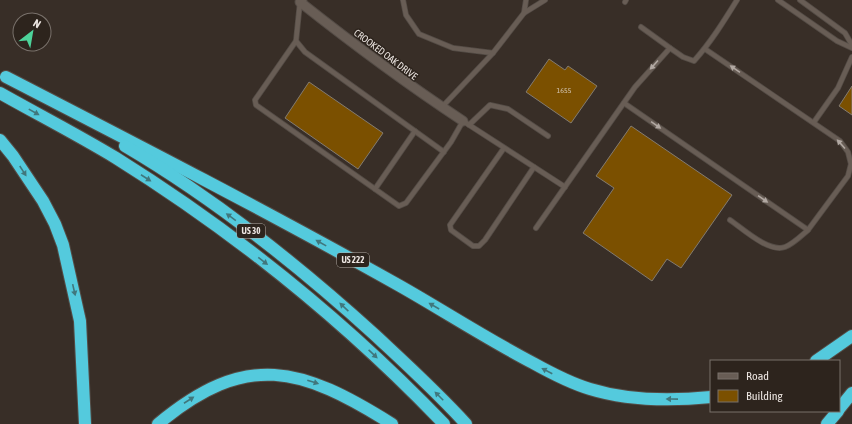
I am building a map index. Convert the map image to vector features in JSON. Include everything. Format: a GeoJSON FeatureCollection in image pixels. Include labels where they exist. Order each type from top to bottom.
{"type":"FeatureCollection","features":[{"type":"Feature","properties":{"kind":"highway","name":"US 222"},"geometry":{"type":"LineString","coordinates":[[3,75],[191,172],[400,286],[515,353],[560,377],[589,389],[639,399],[688,399],[710,397]]}},
{"type":"Feature","properties":{"kind":"highway","name":"US 30"},"geometry":{"type":"LineString","coordinates":[[3,75],[142,156],[256,235],[335,299],[417,374],[466,424]]}},
{"type":"Feature","properties":{"kind":"highway","name":"US 30"},"geometry":{"type":"LineString","coordinates":[[0,93],[115,158],[199,213],[246,248],[333,318],[382,362],[444,424]]}},
{"type":"Feature","properties":{"kind":"highway"},"geometry":{"type":"LineString","coordinates":[[0,140],[13,156],[43,201],[55,224],[62,245],[80,321],[85,424]]}},
{"type":"Feature","properties":{"kind":"highway"},"geometry":{"type":"LineString","coordinates":[[817,360],[852,336]]}},
{"type":"Feature","properties":{"kind":"highway"},"geometry":{"type":"LineString","coordinates":[[158,424],[190,399],[220,384],[247,376],[270,374],[295,377],[325,387],[392,424]]}},
{"type":"Feature","properties":{"kind":"highway"},"geometry":{"type":"LineString","coordinates":[[840,408],[852,393]]}},
{"type":"Feature","properties":{"kind":"highway"},"geometry":{"type":"LineString","coordinates":[[827,424],[836,412]]}},
{"type":"Feature","properties":{"kind":"street","name":"CROOKED OAK DRIVE"},"geometry":{"type":"LineString","coordinates":[[301,1],[364,52],[422,94],[466,123]]}},
{"type":"Feature","properties":{"kind":"lane"},"geometry":{"type":"LineString","coordinates":[[403,0],[406,15],[419,34],[453,48],[493,53]]}},
{"type":"Feature","properties":{"kind":"lane"},"geometry":{"type":"LineString","coordinates":[[524,13],[526,0]]}},
{"type":"Feature","properties":{"kind":"lane"},"geometry":{"type":"LineString","coordinates":[[442,107],[493,53],[524,13],[545,0]]}},
{"type":"Feature","properties":{"kind":"lane"},"geometry":{"type":"LineString","coordinates":[[641,27],[683,57],[694,61],[725,20],[737,0]]}},
{"type":"Feature","properties":{"kind":"lane"},"geometry":{"type":"LineString","coordinates":[[778,0],[837,41],[852,48]]}},
{"type":"Feature","properties":{"kind":"lane"},"geometry":{"type":"LineString","coordinates":[[800,0],[845,33],[852,45]]}},
{"type":"Feature","properties":{"kind":"lane"},"geometry":{"type":"LineString","coordinates":[[301,1],[296,41],[255,100],[256,105],[399,206],[406,203],[466,123],[490,105],[508,109],[548,136]]}},
{"type":"Feature","properties":{"kind":"lane"},"geometry":{"type":"LineString","coordinates":[[296,41],[304,52],[444,152]]}},
{"type":"Feature","properties":{"kind":"lane"},"geometry":{"type":"LineString","coordinates":[[536,228],[635,87],[670,48]]}},
{"type":"Feature","properties":{"kind":"lane"},"geometry":{"type":"LineString","coordinates":[[704,49],[840,141],[848,152],[851,164],[848,176],[808,230],[784,248],[774,247],[760,242],[730,220]]}},
{"type":"Feature","properties":{"kind":"lane"},"geometry":{"type":"LineString","coordinates":[[814,122],[838,88],[852,57]]}},
{"type":"Feature","properties":{"kind":"lane"},"geometry":{"type":"LineString","coordinates":[[624,103],[808,230]]}},
{"type":"Feature","properties":{"kind":"lane"},"geometry":{"type":"LineString","coordinates":[[466,123],[565,187]]}},
{"type":"Feature","properties":{"kind":"lane"},"geometry":{"type":"LineString","coordinates":[[375,189],[415,131]]}},
{"type":"Feature","properties":{"kind":"lane"},"geometry":{"type":"LineString","coordinates":[[504,148],[450,225],[451,230],[473,246],[479,246],[485,240],[534,167]]}},
{"type":"Feature","properties":{"kind":"building"},"geometry":{"type":"Polygon","coordinates":[[[549,59],[565,70],[568,66],[597,86],[571,123],[526,92],[549,59]]]}},
{"type":"Feature","properties":{"kind":"building"},"geometry":{"type":"Polygon","coordinates":[[[309,82],[383,133],[358,169],[285,118],[309,82]]]}},
{"type":"Feature","properties":{"kind":"building"},"geometry":{"type":"Polygon","coordinates":[[[852,86],[852,115],[839,106],[852,86]]]}},
{"type":"Feature","properties":{"kind":"building"},"geometry":{"type":"Polygon","coordinates":[[[631,126],[732,195],[681,268],[667,259],[652,281],[583,233],[614,188],[596,176],[631,126]]]}}]}
